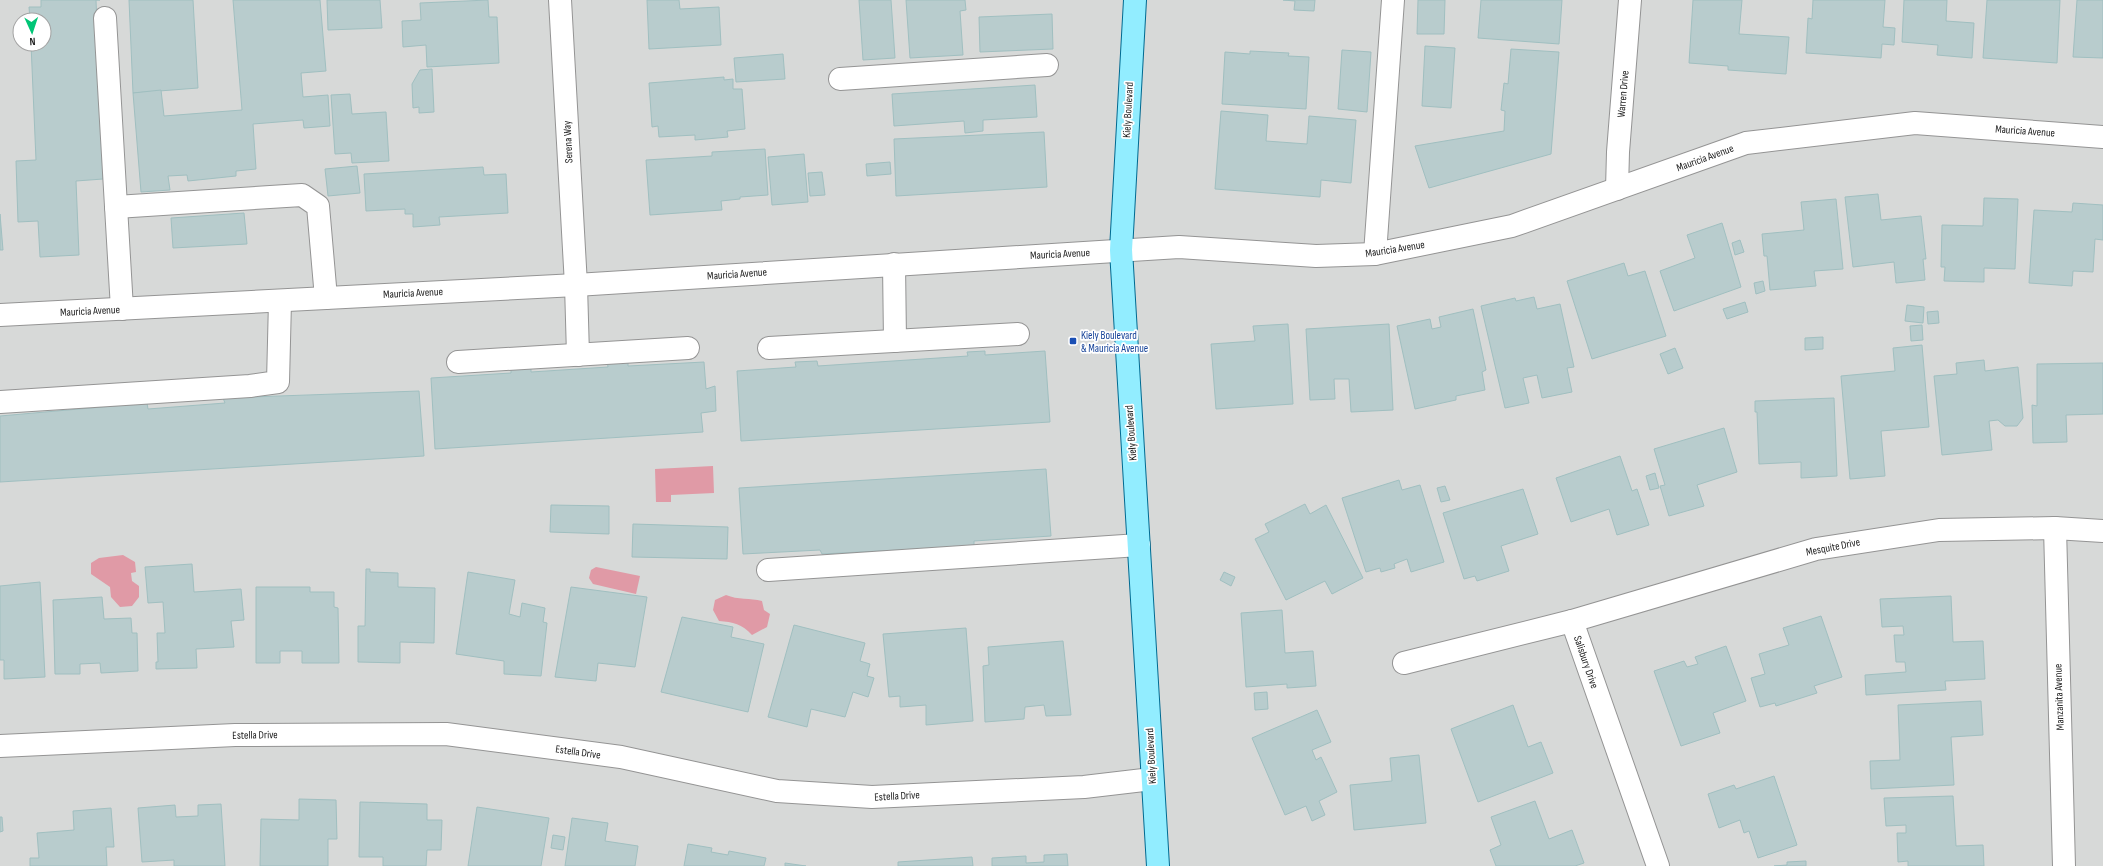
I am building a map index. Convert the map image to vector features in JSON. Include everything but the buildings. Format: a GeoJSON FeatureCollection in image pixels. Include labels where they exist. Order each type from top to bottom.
{"type":"FeatureCollection","features":[{"type":"Feature","properties":{"kind":"main road","name":"Kiely Boulevard"},"geometry":{"type":"LineString","coordinates":[[1135,0],[1121,250],[1158,866]]}},
{"type":"Feature","properties":{"kind":"street","name":"Serena Way"},"geometry":{"type":"LineString","coordinates":[[560,0],[576,284],[578,355]]}},
{"type":"Feature","properties":{"kind":"street"},"geometry":{"type":"LineString","coordinates":[[1374,254],[1394,0]]}},
{"type":"Feature","properties":{"kind":"street","name":"Warren Drive"},"geometry":{"type":"LineString","coordinates":[[1617,189],[1618,152],[1630,0]]}},
{"type":"Feature","properties":{"kind":"street"},"geometry":{"type":"LineString","coordinates":[[104,18],[122,309]]}},
{"type":"Feature","properties":{"kind":"street"},"geometry":{"type":"LineString","coordinates":[[840,79],[1047,65]]}},
{"type":"Feature","properties":{"kind":"street","name":"Mauricia Avenue"},"geometry":{"type":"LineString","coordinates":[[0,315],[576,284],[1179,247],[1316,256],[1374,254],[1512,226],[1746,143],[1915,123],[2103,137]]}},
{"type":"Feature","properties":{"kind":"street"},"geometry":{"type":"LineString","coordinates":[[116,207],[302,195],[318,206],[326,298]]}},
{"type":"Feature","properties":{"kind":"street"},"geometry":{"type":"LineString","coordinates":[[894,264],[895,341]]}},
{"type":"Feature","properties":{"kind":"street"},"geometry":{"type":"LineString","coordinates":[[0,402],[250,386],[278,382],[280,301]]}},
{"type":"Feature","properties":{"kind":"street"},"geometry":{"type":"LineString","coordinates":[[769,348],[1018,334]]}},
{"type":"Feature","properties":{"kind":"street"},"geometry":{"type":"LineString","coordinates":[[458,362],[688,348]]}},
{"type":"Feature","properties":{"kind":"street","name":"Mesquite Drive"},"geometry":{"type":"LineString","coordinates":[[1572,621],[1816,549],[1939,530],[2055,528],[2103,531]]}},
{"type":"Feature","properties":{"kind":"street","name":"Manzanita Avenue"},"geometry":{"type":"LineString","coordinates":[[2055,528],[2064,866]]}},
{"type":"Feature","properties":{"kind":"street"},"geometry":{"type":"LineString","coordinates":[[768,570],[1138,546]]}},
{"type":"Feature","properties":{"kind":"street","name":"Salisbury Drive"},"geometry":{"type":"LineString","coordinates":[[1404,663],[1572,621],[1658,866]]}},
{"type":"Feature","properties":{"kind":"street","name":"Estella Drive"},"geometry":{"type":"LineString","coordinates":[[0,746],[235,735],[446,734],[621,757],[776,791],[872,797],[1084,787],[1152,779]]}},
{"type":"Feature","properties":{"kind":"shaded area"},"geometry":{"type":"Polygon","coordinates":[[[0,0],[2103,0],[2103,866],[0,866],[0,0]]]}},
{"type":"Feature","properties":{"kind":"shaded area"},"geometry":{"type":"Polygon","coordinates":[[[713,466],[714,493],[671,495],[671,502],[656,502],[655,469],[713,466]]]}},
{"type":"Feature","properties":{"kind":"shaded area"},"geometry":{"type":"Polygon","coordinates":[[[123,555],[135,562],[136,572],[131,573],[132,581],[139,586],[139,597],[132,606],[120,607],[111,597],[110,587],[91,574],[91,563],[99,558],[123,555]]]}},
{"type":"Feature","properties":{"kind":"shaded area"},"geometry":{"type":"Polygon","coordinates":[[[596,567],[640,576],[636,594],[593,584],[589,578],[591,570],[596,567]]]}},
{"type":"Feature","properties":{"kind":"shaded area"},"geometry":{"type":"Polygon","coordinates":[[[726,595],[735,598],[762,601],[764,610],[770,614],[767,627],[752,635],[745,628],[737,624],[719,621],[713,610],[715,600],[726,595]]]}},
{"type":"Feature","properties":{"kind":"place","name":"Kiely Boulevard & Mauricia Avenue"},"geometry":{"type":"Point","coordinates":[1073,341]}}]}
